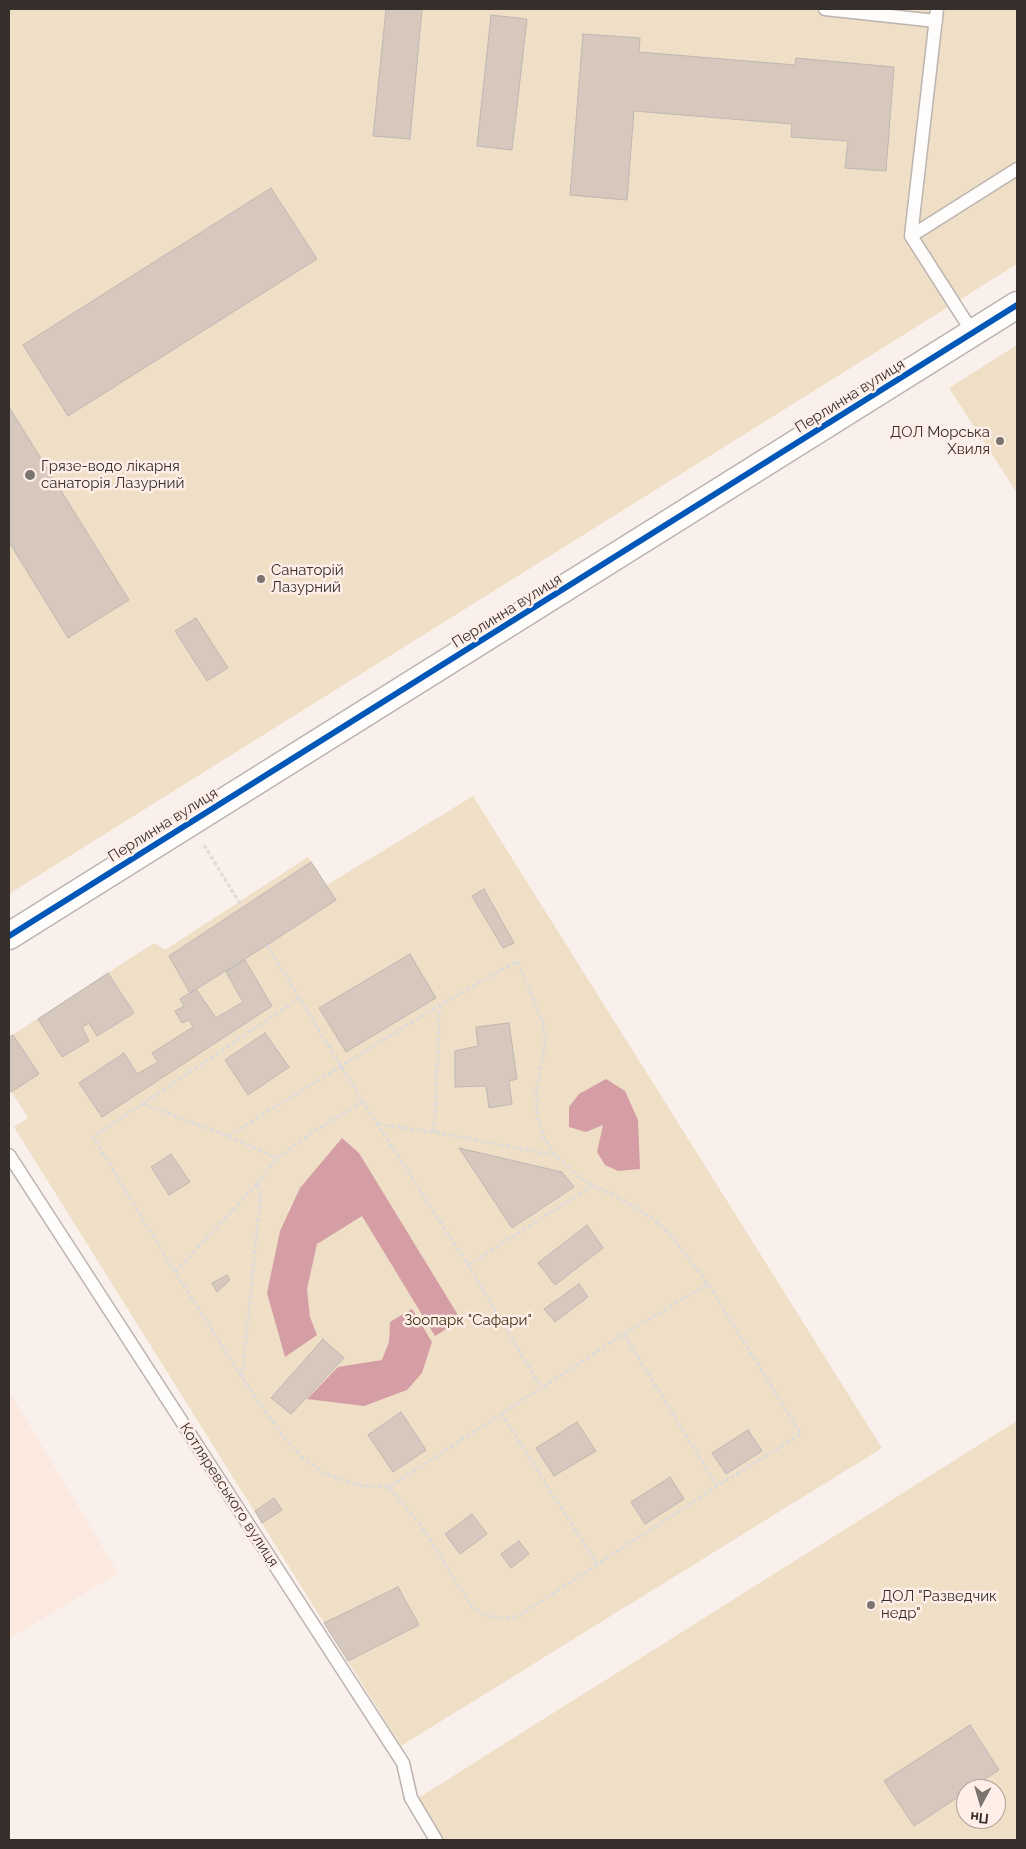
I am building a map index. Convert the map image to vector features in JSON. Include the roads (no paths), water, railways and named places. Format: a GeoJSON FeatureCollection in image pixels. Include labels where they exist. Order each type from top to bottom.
{"type":"FeatureCollection","features":[{"type":"Feature","properties":{"kind":"street","name":"Перлинна вулиця"},"geometry":{"type":"LineString","coordinates":[[9,936],[1017,305]]}},
{"type":"Feature","properties":{"kind":"lane"},"geometry":{"type":"LineString","coordinates":[[825,9],[937,15],[911,236],[973,333]]}},
{"type":"Feature","properties":{"kind":"lane"},"geometry":{"type":"LineString","coordinates":[[911,236],[1017,169]]}},
{"type":"Feature","properties":{"kind":"lane","name":"Котляревського вулиця"},"geometry":{"type":"LineString","coordinates":[[9,1155],[404,1763],[411,1798],[436,1840]]}},
{"type":"Feature","properties":{"kind":"place","name":"ДОЛ Морська Хвиля"},"geometry":{"type":"Point","coordinates":[1000,441]}},
{"type":"Feature","properties":{"kind":"place","name":"Грязе-водо лікарня санаторія Лазурний"},"geometry":{"type":"Point","coordinates":[30,475]}},
{"type":"Feature","properties":{"kind":"place","name":"Санаторій Лазурний"},"geometry":{"type":"Point","coordinates":[261,579]}},
{"type":"Feature","properties":{"kind":"place","name":"ДОЛ \"Разведчик недр\""},"geometry":{"type":"Point","coordinates":[871,1605]}},
{"type":"Feature","properties":{"kind":"park label","name":"Зоопарк \"Сафари\""},"geometry":{"type":"Point","coordinates":[468,1320]}}]}
